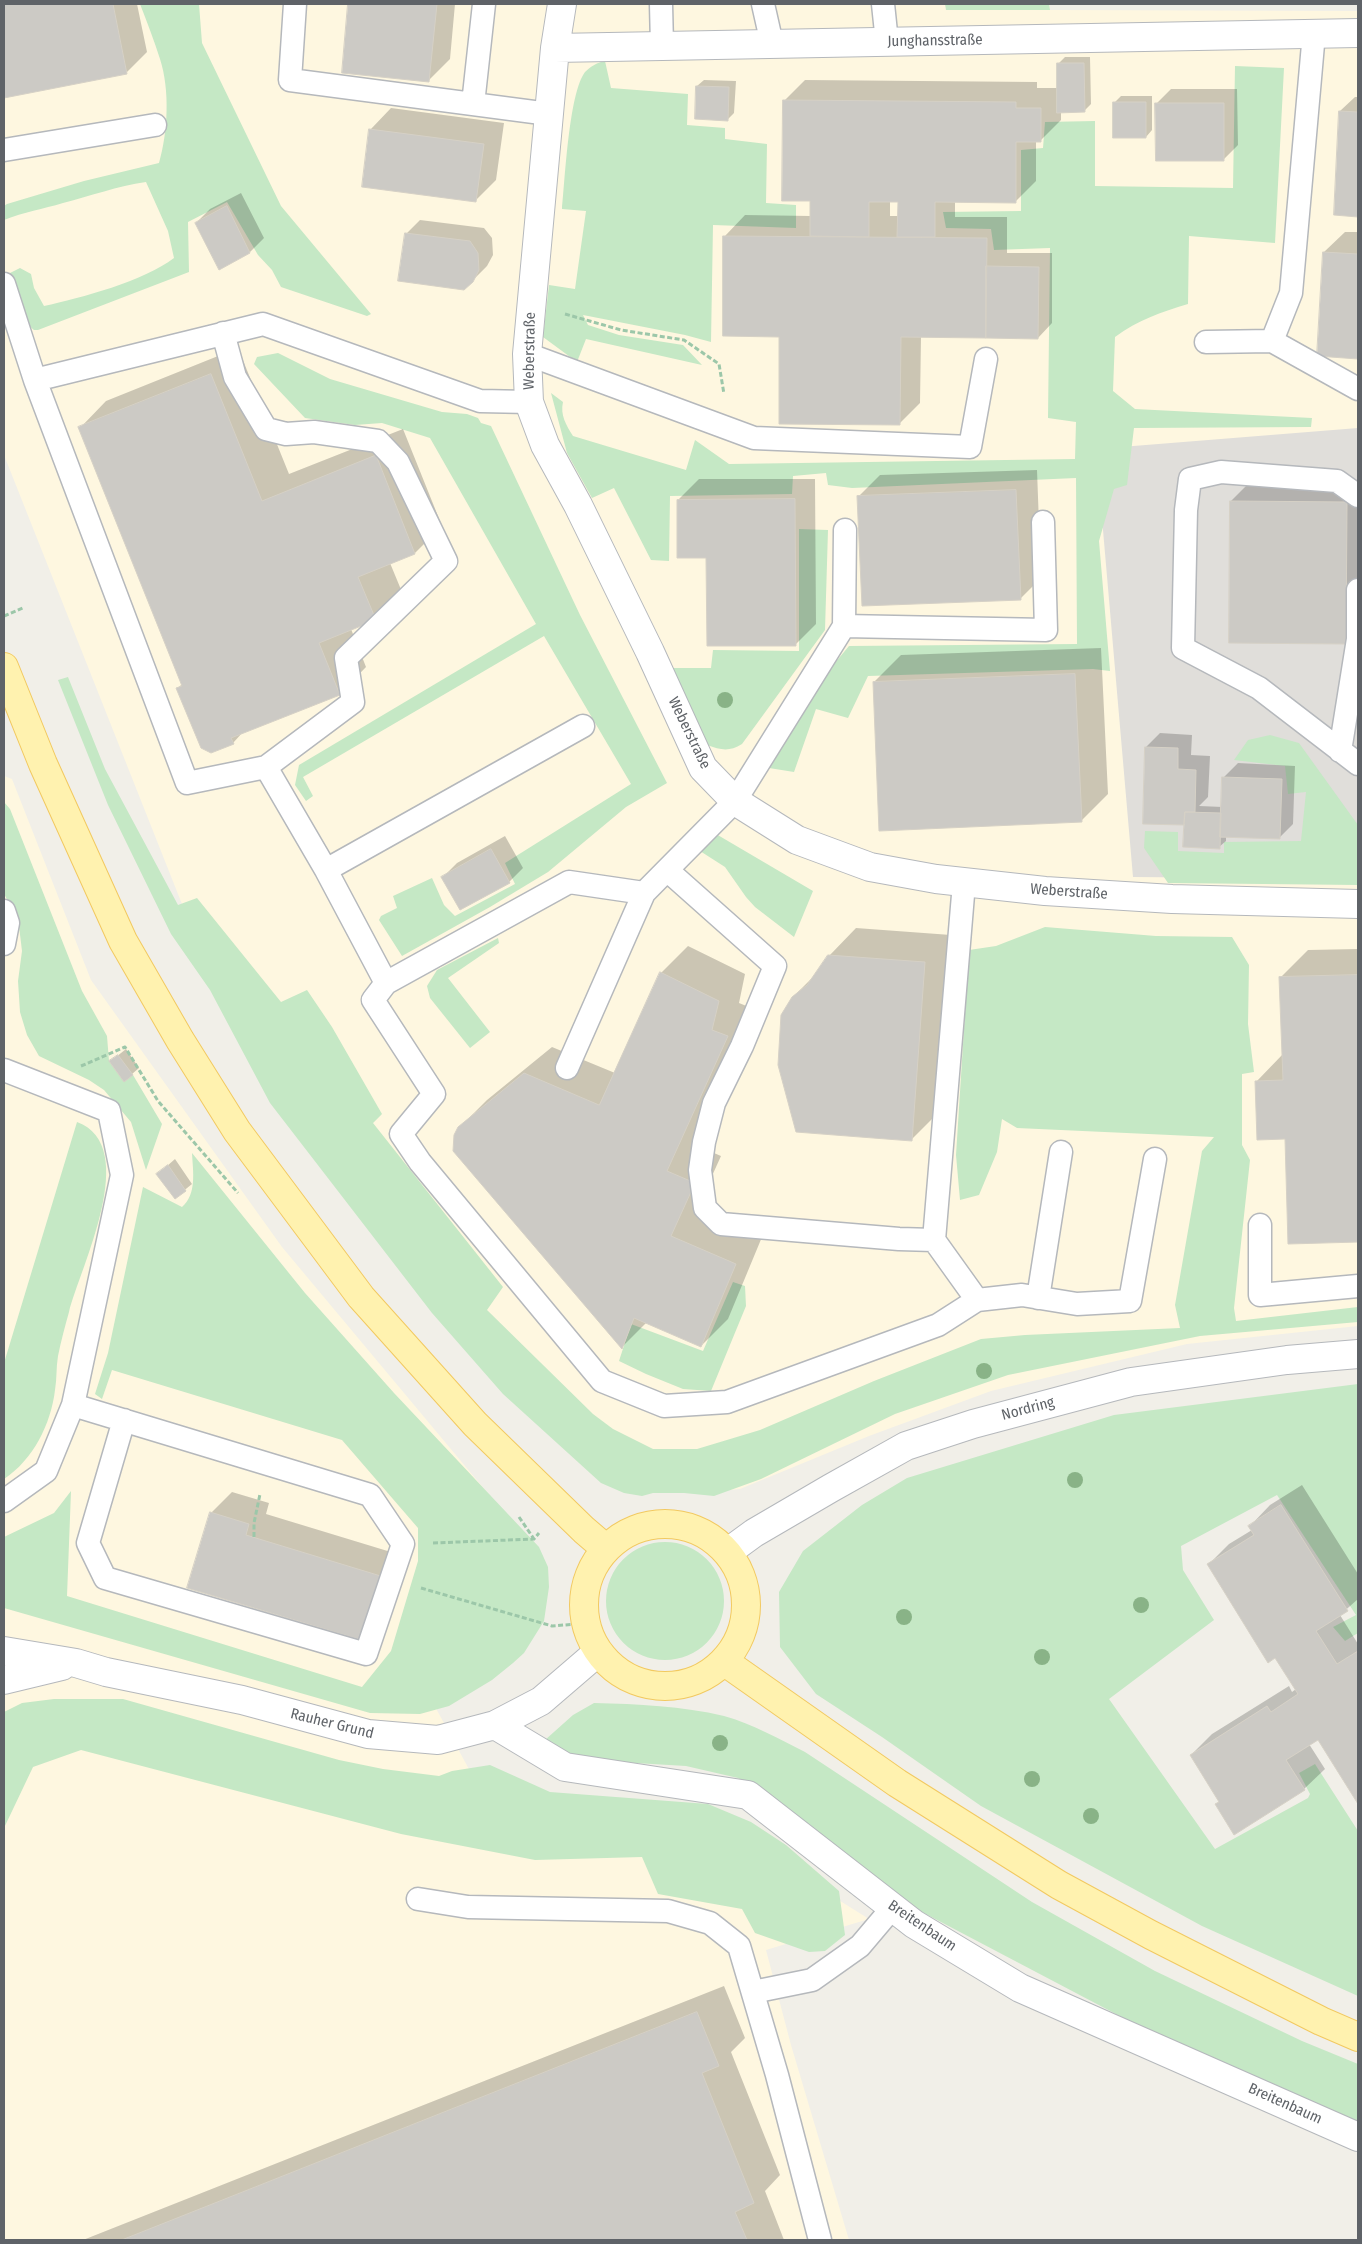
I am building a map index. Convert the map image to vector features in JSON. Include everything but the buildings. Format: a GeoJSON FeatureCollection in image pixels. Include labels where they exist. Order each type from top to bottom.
{"type":"FeatureCollection","features":[{"type":"Feature","properties":{"kind":"main road"},"geometry":{"type":"LineString","coordinates":[[6,680],[123,941],[180,1040],[237,1132],[361,1297],[474,1424],[561,1509],[605,1548]]}},
{"type":"Feature","properties":{"kind":"main road"},"geometry":{"type":"LineString","coordinates":[[663,1523],[694,1528],[728,1552],[740,1571],[747,1602],[742,1634],[725,1662],[713,1672],[684,1685],[651,1686],[621,1675],[598,1652],[585,1623],[584,1591],[588,1576],[605,1548],[632,1530],[663,1523]]}},
{"type":"Feature","properties":{"kind":"main road"},"geometry":{"type":"LineString","coordinates":[[725,1662],[897,1783],[1059,1885],[1178,1949],[1321,2021],[1358,2037]]}},
{"type":"Feature","properties":{"kind":"street"},"geometry":{"type":"LineString","coordinates":[[555,48],[562,4]]}},
{"type":"Feature","properties":{"kind":"street","name":"Junghansstraße"},"geometry":{"type":"LineString","coordinates":[[555,48],[1358,33]]}},
{"type":"Feature","properties":{"kind":"street","name":"Weberstraße"},"geometry":{"type":"LineString","coordinates":[[555,48],[527,354],[529,402],[545,445],[578,505],[650,652],[703,768],[735,801],[797,840],[870,867],[964,883],[1044,891],[1172,900],[1358,904]]}},
{"type":"Feature","properties":{"kind":"street","name":"Nordring"},"geometry":{"type":"LineString","coordinates":[[728,1552],[754,1533],[816,1496],[906,1446],[973,1424],[1131,1382],[1288,1360],[1358,1354]]}},
{"type":"Feature","properties":{"kind":"street","name":"Rauher Grund"},"geometry":{"type":"LineString","coordinates":[[4,1651],[76,1663],[106,1672],[242,1700],[368,1734],[438,1740],[495,1725],[541,1702],[598,1652]]}},
{"type":"Feature","properties":{"kind":"street","name":"Rauher Grund"},"geometry":{"type":"LineString","coordinates":[[4,1680],[76,1663]]}},
{"type":"Feature","properties":{"kind":"street","name":"Breitenbaum"},"geometry":{"type":"LineString","coordinates":[[495,1725],[564,1767],[748,1794],[914,1924],[1020,1988],[1358,2137]]}},
{"type":"Feature","properties":{"kind":"lane"},"geometry":{"type":"LineString","coordinates":[[295,4],[290,80],[549,114]]}},
{"type":"Feature","properties":{"kind":"lane"},"geometry":{"type":"LineString","coordinates":[[473,104],[484,4]]}},
{"type":"Feature","properties":{"kind":"lane"},"geometry":{"type":"LineString","coordinates":[[661,4],[662,46]]}},
{"type":"Feature","properties":{"kind":"lane"},"geometry":{"type":"LineString","coordinates":[[763,4],[772,44]]}},
{"type":"Feature","properties":{"kind":"lane"},"geometry":{"type":"LineString","coordinates":[[883,4],[887,42]]}},
{"type":"Feature","properties":{"kind":"lane"},"geometry":{"type":"LineString","coordinates":[[1272,341],[1291,293],[1314,33]]}},
{"type":"Feature","properties":{"kind":"lane"},"geometry":{"type":"LineString","coordinates":[[4,150],[155,124]]}},
{"type":"Feature","properties":{"kind":"lane"},"geometry":{"type":"LineString","coordinates":[[4,284],[35,380],[187,783],[266,767],[353,702],[346,658],[446,561],[398,462],[378,440],[314,432],[286,434],[266,429],[235,377],[223,333]]}},
{"type":"Feature","properties":{"kind":"lane"},"geometry":{"type":"LineString","coordinates":[[35,380],[263,324],[480,401],[529,402]]}},
{"type":"Feature","properties":{"kind":"lane"},"geometry":{"type":"LineString","coordinates":[[1206,342],[1272,341],[1358,389]]}},
{"type":"Feature","properties":{"kind":"lane"},"geometry":{"type":"LineString","coordinates":[[527,354],[754,438],[970,447],[986,359]]}},
{"type":"Feature","properties":{"kind":"lane"},"geometry":{"type":"LineString","coordinates":[[1358,496],[1337,481],[1222,472],[1190,479],[1186,510],[1183,648],[1259,688],[1358,764]]}},
{"type":"Feature","properties":{"kind":"lane"},"geometry":{"type":"LineString","coordinates":[[844,626],[1046,630],[1044,522]]}},
{"type":"Feature","properties":{"kind":"lane"},"geometry":{"type":"LineString","coordinates":[[567,1068],[644,893],[735,801],[844,626],[844,530]]}},
{"type":"Feature","properties":{"kind":"lane"},"geometry":{"type":"LineString","coordinates":[[1340,751],[1358,639],[1358,590]]}},
{"type":"Feature","properties":{"kind":"lane"},"geometry":{"type":"LineString","coordinates":[[326,870],[583,726]]}},
{"type":"Feature","properties":{"kind":"lane"},"geometry":{"type":"LineString","coordinates":[[266,767],[326,870],[386,983]]}},
{"type":"Feature","properties":{"kind":"lane"},"geometry":{"type":"LineString","coordinates":[[667,870],[775,966],[742,1046],[714,1103],[704,1142],[700,1170],[705,1208],[721,1224],[899,1239],[934,1240]]}},
{"type":"Feature","properties":{"kind":"lane"},"geometry":{"type":"LineString","coordinates":[[644,893],[569,882],[386,983],[373,1000],[434,1094],[401,1134],[420,1162],[602,1381],[664,1406],[727,1402],[938,1325],[977,1300],[1022,1295],[1076,1304],[1130,1301],[1155,1159]]}},
{"type":"Feature","properties":{"kind":"lane"},"geometry":{"type":"LineString","coordinates":[[964,883],[934,1240],[977,1300]]}},
{"type":"Feature","properties":{"kind":"lane"},"geometry":{"type":"LineString","coordinates":[[4,911],[8,923],[4,944]]}},
{"type":"Feature","properties":{"kind":"lane"},"geometry":{"type":"LineString","coordinates":[[4,1070],[109,1111],[122,1175],[73,1405],[46,1471],[4,1501]]}},
{"type":"Feature","properties":{"kind":"lane"},"geometry":{"type":"LineString","coordinates":[[1038,1298],[1061,1152]]}},
{"type":"Feature","properties":{"kind":"lane"},"geometry":{"type":"LineString","coordinates":[[1260,1225],[1260,1295],[1358,1286]]}},
{"type":"Feature","properties":{"kind":"lane"},"geometry":{"type":"LineString","coordinates":[[73,1405],[124,1420],[370,1495],[403,1544],[366,1654],[105,1578],[88,1543],[124,1420]]}},
{"type":"Feature","properties":{"kind":"lane"},"geometry":{"type":"LineString","coordinates":[[418,1900],[468,1907],[668,1911],[710,1923],[739,1946],[777,2075],[820,2240]]}},
{"type":"Feature","properties":{"kind":"lane"},"geometry":{"type":"LineString","coordinates":[[753,1992],[812,1980],[860,1946],[893,1907]]}},
{"type":"Feature","properties":{"kind":"path"},"geometry":{"type":"LineString","coordinates":[[531,306],[554,310],[621,330],[684,340],[719,364],[731,428]]}},
{"type":"Feature","properties":{"kind":"path"},"geometry":{"type":"LineString","coordinates":[[4,616],[23,608]]}},
{"type":"Feature","properties":{"kind":"path"},"geometry":{"type":"LineString","coordinates":[[403,1544],[534,1539],[561,1509]]}},
{"type":"Feature","properties":{"kind":"path"},"geometry":{"type":"LineString","coordinates":[[254,1523],[254,1537]]}},
{"type":"Feature","properties":{"kind":"path"},"geometry":{"type":"LineString","coordinates":[[392,1579],[552,1626],[585,1623]]}},
{"type":"Feature","properties":{"kind":"shaded area"},"geometry":{"type":"Polygon","coordinates":[[[4,4],[1049,4],[1050,10],[1358,11],[1358,1326],[1187,1344],[991,1391],[869,1436],[740,1489],[706,1492],[607,1468],[199,947],[4,455],[4,4]]]}},
{"type":"Feature","properties":{"kind":"shaded area"},"geometry":{"type":"Polygon","coordinates":[[[1358,428],[1358,879],[1133,877],[1096,449],[1358,428]]]}},
{"type":"Feature","properties":{"kind":"shaded area"},"geometry":{"type":"Polygon","coordinates":[[[4,776],[12,779],[91,980],[282,1247],[511,1521],[432,1701],[477,1784],[712,1821],[869,1919],[766,1950],[791,2045],[849,2240],[4,2240],[4,776]]]}},
{"type":"Feature","properties":{"kind":"green space"},"geometry":{"type":"Polygon","coordinates":[[[140,4],[199,4],[202,43],[281,206],[371,314],[367,316],[281,287],[272,270],[258,255],[227,202],[188,222],[189,272],[38,330],[34,330],[28,325],[16,304],[12,289],[10,273],[20,268],[31,274],[34,288],[44,306],[112,288],[146,274],[174,258],[168,231],[146,182],[114,189],[4,220],[4,206],[7,204],[84,181],[159,163],[166,125],[165,84],[160,59],[140,4]]]}},
{"type":"Feature","properties":{"kind":"green space"},"geometry":{"type":"Polygon","coordinates":[[[945,4],[1049,4],[1050,10],[946,10],[945,4]]]}},
{"type":"Feature","properties":{"kind":"green space"},"geometry":{"type":"Polygon","coordinates":[[[605,61],[611,88],[688,94],[687,125],[725,128],[725,139],[767,144],[766,203],[796,205],[796,228],[713,225],[711,342],[583,315],[588,325],[619,335],[683,345],[702,365],[586,339],[577,362],[543,337],[549,285],[575,289],[586,211],[562,209],[571,117],[575,98],[585,72],[594,65],[605,61]]]}},
{"type":"Feature","properties":{"kind":"green space"},"geometry":{"type":"Polygon","coordinates":[[[1235,66],[1284,68],[1275,243],[1189,236],[1188,304],[1150,317],[1115,337],[1113,391],[1135,409],[1312,418],[1311,427],[1134,428],[1127,485],[1114,489],[1099,541],[1110,671],[1093,669],[868,676],[848,718],[816,709],[794,772],[769,768],[834,664],[849,646],[1077,644],[1076,478],[852,488],[828,485],[826,473],[793,476],[792,494],[670,496],[669,561],[651,560],[614,488],[592,498],[567,453],[551,393],[563,402],[563,416],[573,436],[686,470],[695,440],[729,464],[1075,459],[1076,422],[1048,418],[1050,248],[994,250],[991,229],[946,228],[943,212],[1021,211],[1021,150],[1043,148],[1045,122],[1095,121],[1095,186],[1233,188],[1235,66]]]}},
{"type":"Feature","properties":{"kind":"green space"},"geometry":{"type":"Polygon","coordinates":[[[278,353],[330,379],[442,412],[467,414],[478,418],[481,423],[491,426],[580,615],[667,783],[626,807],[548,872],[402,956],[379,920],[381,916],[397,908],[393,896],[432,878],[444,905],[455,916],[515,884],[505,863],[631,784],[544,636],[303,777],[313,796],[306,801],[295,785],[299,765],[536,624],[430,438],[382,423],[355,425],[305,418],[254,364],[257,357],[278,353]]]}},
{"type":"Feature","properties":{"kind":"green space"},"geometry":{"type":"Polygon","coordinates":[[[799,529],[828,530],[825,630],[742,744],[725,749],[707,745],[672,668],[711,668],[713,650],[799,651],[799,529]]]}},
{"type":"Feature","properties":{"kind":"green space"},"geometry":{"type":"Polygon","coordinates":[[[68,677],[105,769],[178,905],[197,898],[281,1002],[307,990],[332,1027],[382,1114],[373,1123],[503,1287],[487,1310],[593,1414],[613,1429],[653,1449],[697,1449],[760,1430],[874,1381],[981,1339],[1025,1335],[1180,1328],[1175,1305],[1202,1151],[1214,1137],[1017,1128],[1002,1119],[997,1152],[979,1195],[960,1200],[956,1155],[969,950],[996,946],[1045,927],[1156,936],[1232,937],[1249,965],[1248,1024],[1254,1072],[1242,1074],[1242,1145],[1250,1160],[1234,1308],[1236,1321],[1358,1307],[1358,1322],[1200,1336],[1008,1375],[895,1414],[761,1479],[714,1496],[684,1493],[653,1493],[642,1496],[624,1493],[601,1483],[503,1394],[432,1313],[270,1103],[210,990],[171,934],[108,805],[58,680],[68,677]]]}},
{"type":"Feature","properties":{"kind":"green space"},"geometry":{"type":"Polygon","coordinates":[[[1270,735],[1299,743],[1358,825],[1358,885],[1168,883],[1144,848],[1145,831],[1178,832],[1178,851],[1224,853],[1224,842],[1301,841],[1306,792],[1288,794],[1285,766],[1234,760],[1248,740],[1270,735]]]}},
{"type":"Feature","properties":{"kind":"green space"},"geometry":{"type":"Polygon","coordinates":[[[4,802],[10,809],[82,991],[107,1036],[109,1061],[124,1082],[133,1075],[162,1124],[146,1170],[131,1122],[104,1090],[89,1080],[39,1056],[27,1035],[20,1012],[18,981],[22,951],[18,918],[4,894],[4,802]]]}},
{"type":"Feature","properties":{"kind":"green space"},"geometry":{"type":"Polygon","coordinates":[[[716,834],[813,891],[794,937],[755,907],[725,867],[700,851],[716,834]]]}},
{"type":"Feature","properties":{"kind":"green space"},"geometry":{"type":"Polygon","coordinates":[[[498,938],[499,943],[448,978],[490,1032],[470,1048],[430,998],[427,986],[437,970],[498,938]]]}},
{"type":"Feature","properties":{"kind":"green space"},"geometry":{"type":"Polygon","coordinates":[[[77,1122],[96,1135],[105,1156],[106,1181],[102,1210],[63,1334],[58,1356],[53,1403],[45,1428],[24,1462],[4,1479],[4,1363],[77,1122]]]}},
{"type":"Feature","properties":{"kind":"green space"},"geometry":{"type":"Polygon","coordinates":[[[192,1153],[305,1293],[394,1393],[539,1547],[548,1567],[549,1587],[544,1621],[524,1653],[513,1663],[492,1680],[449,1706],[420,1714],[370,1713],[4,1608],[4,1537],[54,1513],[71,1491],[67,1596],[362,1687],[391,1651],[418,1561],[418,1528],[342,1440],[112,1370],[102,1399],[95,1394],[108,1353],[143,1187],[182,1207],[187,1202],[192,1189],[192,1153]]]}},
{"type":"Feature","properties":{"kind":"green space"},"geometry":{"type":"Polygon","coordinates":[[[733,1282],[745,1286],[746,1306],[711,1391],[683,1389],[619,1361],[631,1324],[703,1351],[733,1282]]]}},
{"type":"Feature","properties":{"kind":"green space"},"geometry":{"type":"Polygon","coordinates":[[[1358,1384],[1358,1633],[1345,1641],[1333,1627],[1356,1615],[1277,1495],[1181,1546],[1183,1570],[1214,1620],[1109,1699],[1215,1849],[1308,1798],[1310,1794],[1299,1773],[1315,1764],[1358,1831],[1358,1996],[1202,1926],[981,1806],[816,1694],[780,1647],[779,1592],[803,1551],[862,1505],[907,1478],[1114,1415],[1358,1384]]]}},
{"type":"Feature","properties":{"kind":"green space"},"geometry":{"type":"Polygon","coordinates":[[[665,1542],[676,1543],[698,1552],[714,1568],[723,1590],[723,1612],[714,1634],[698,1650],[676,1659],[665,1660],[654,1659],[632,1650],[616,1634],[607,1612],[606,1601],[607,1590],[616,1568],[632,1552],[654,1543],[665,1542]]]}},
{"type":"Feature","properties":{"kind":"green space"},"geometry":{"type":"Polygon","coordinates":[[[54,1699],[123,1699],[339,1760],[383,1769],[439,1776],[452,1771],[490,1765],[550,1792],[708,1804],[751,1822],[786,1845],[839,1891],[845,1935],[825,1951],[809,1952],[755,1933],[742,1909],[658,1894],[642,1857],[535,1860],[401,1834],[81,1750],[33,1767],[4,1828],[4,1712],[22,1703],[54,1699]]]}},
{"type":"Feature","properties":{"kind":"green space"},"geometry":{"type":"Polygon","coordinates":[[[594,1703],[660,1706],[724,1716],[756,1727],[805,1752],[1032,1902],[1155,1971],[1302,2041],[1358,2064],[1358,2126],[1190,2053],[920,1911],[806,1825],[738,1778],[686,1766],[567,1759],[545,1740],[573,1715],[594,1703]]]}}]}
